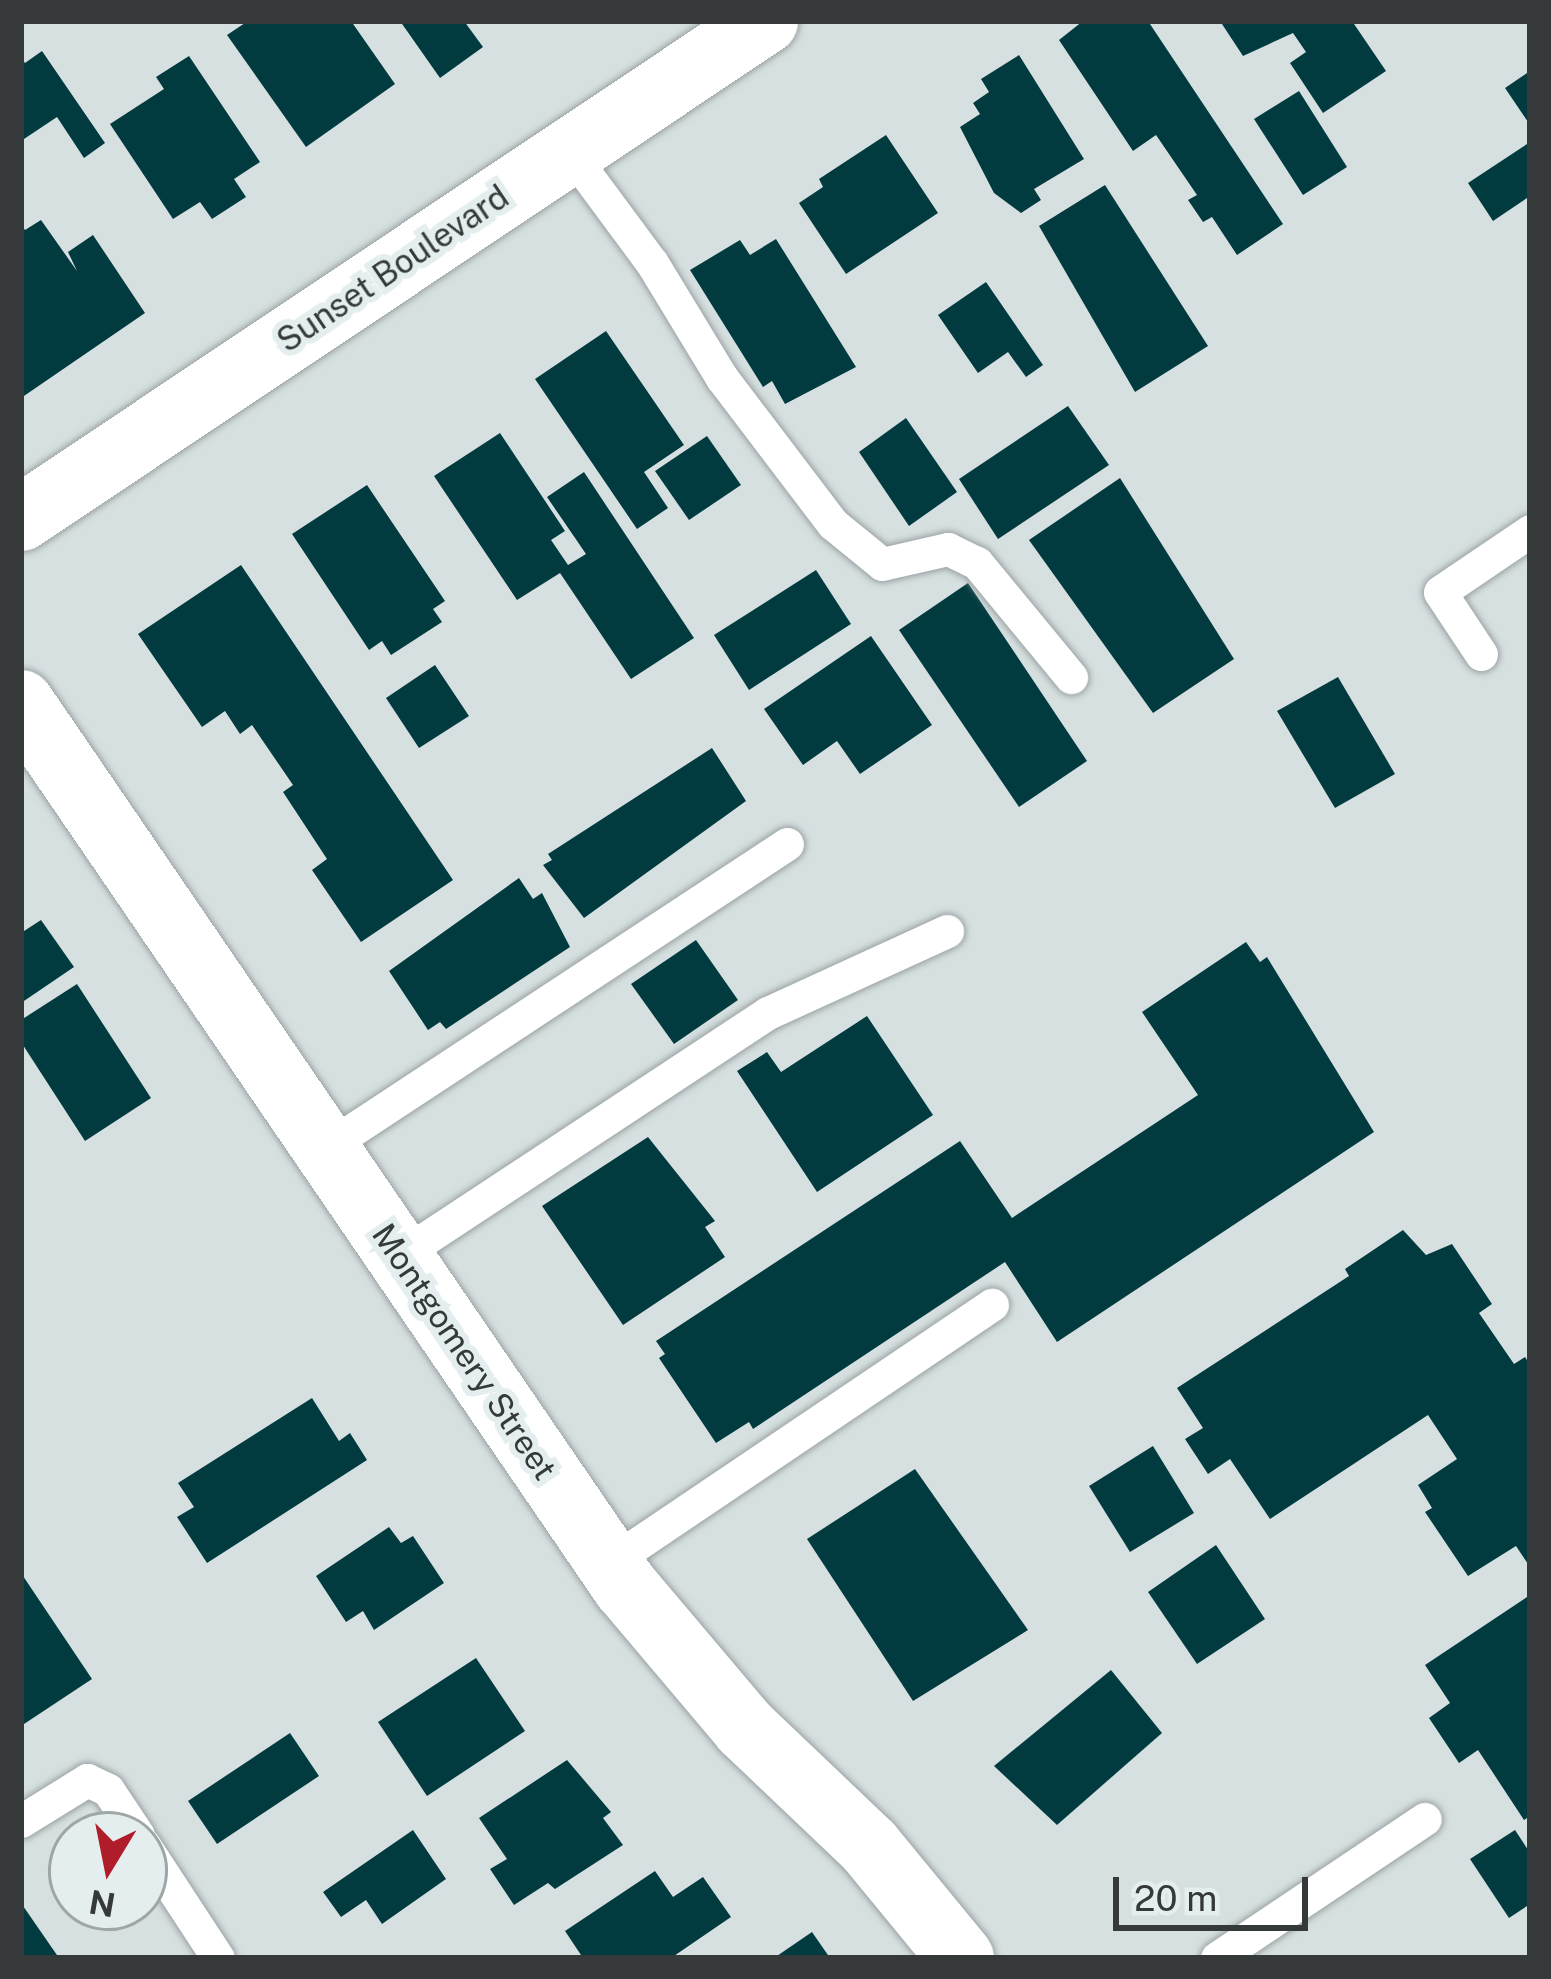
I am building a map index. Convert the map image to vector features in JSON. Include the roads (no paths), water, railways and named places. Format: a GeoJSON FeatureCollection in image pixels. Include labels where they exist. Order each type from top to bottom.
{"type":"FeatureCollection","features":[{"type":"Feature","properties":{"kind":"street","name":"Sunset Boulevard"},"geometry":{"type":"LineString","coordinates":[[21,518],[765,21]]}},
{"type":"Feature","properties":{"kind":"street","name":"Montgomery Street"},"geometry":{"type":"LineString","coordinates":[[21,703],[609,1562],[746,1728],[869,1846],[961,1958]]}},
{"type":"Feature","properties":{"kind":"lane"},"geometry":{"type":"LineString","coordinates":[[569,152],[833,524],[882,563],[948,549],[977,563],[1071,677]]}},
{"type":"Feature","properties":{"kind":"lane"},"geometry":{"type":"LineString","coordinates":[[1481,654],[1440,592],[1530,531]]}},
{"type":"Feature","properties":{"kind":"lane"},"geometry":{"type":"LineString","coordinates":[[325,1148],[787,844]]}},
{"type":"Feature","properties":{"kind":"lane"},"geometry":{"type":"LineString","coordinates":[[399,1256],[768,1012],[947,931]]}},
{"type":"Feature","properties":{"kind":"lane"},"geometry":{"type":"LineString","coordinates":[[609,1562],[992,1305]]}},
{"type":"Feature","properties":{"kind":"lane"},"geometry":{"type":"LineString","coordinates":[[21,1821],[87,1780],[108,1790],[122,1811]]}},
{"type":"Feature","properties":{"kind":"lane"},"geometry":{"type":"LineString","coordinates":[[1217,1958],[1426,1819]]}},
{"type":"Feature","properties":{"kind":"lane"},"geometry":{"type":"LineString","coordinates":[[168,1881],[218,1958]]}}]}
